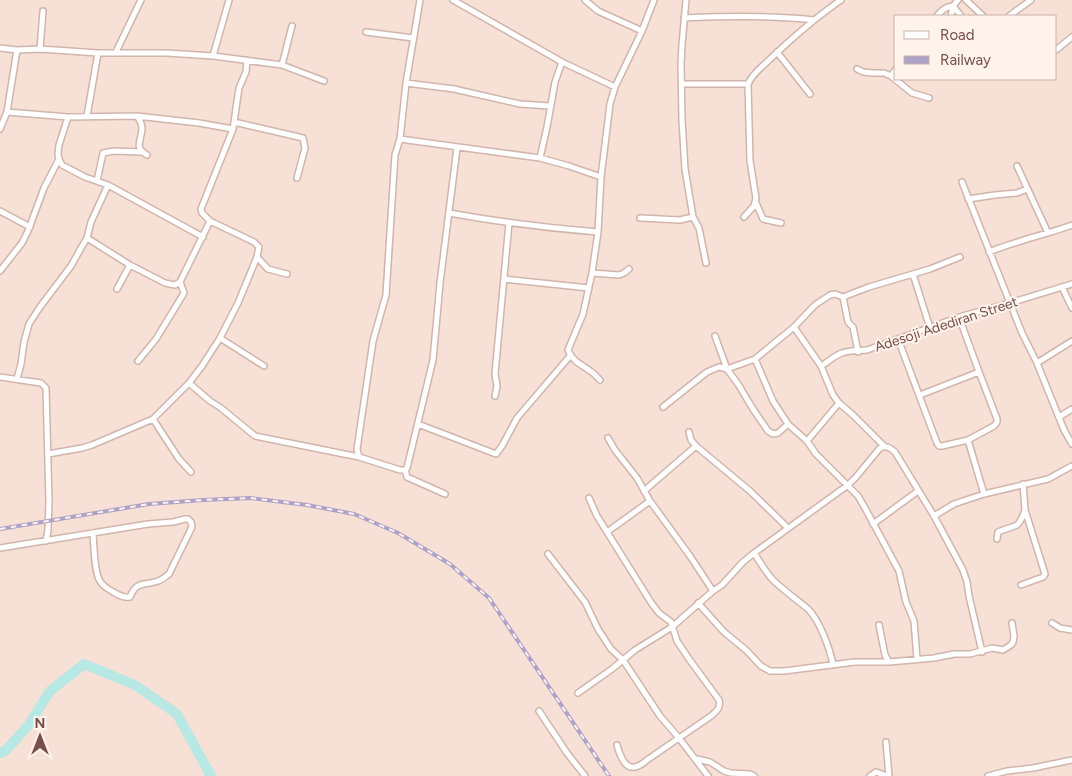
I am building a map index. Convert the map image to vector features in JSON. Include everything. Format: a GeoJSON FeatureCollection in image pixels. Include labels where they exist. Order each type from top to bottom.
{"type":"FeatureCollection","features":[{"type":"Feature","properties":{"kind":"street"},"geometry":{"type":"LineString","coordinates":[[116,52],[141,0]]}},
{"type":"Feature","properties":{"kind":"street"},"geometry":{"type":"LineString","coordinates":[[213,56],[229,0]]}},
{"type":"Feature","properties":{"kind":"street"},"geometry":{"type":"LineString","coordinates":[[359,457],[357,449],[373,341],[386,295],[395,155],[400,139],[406,83],[420,0]]}},
{"type":"Feature","properties":{"kind":"street"},"geometry":{"type":"LineString","coordinates":[[453,0],[562,62],[615,87]]}},
{"type":"Feature","properties":{"kind":"street"},"geometry":{"type":"LineString","coordinates":[[585,0],[598,11],[642,31]]}},
{"type":"Feature","properties":{"kind":"street"},"geometry":{"type":"LineString","coordinates":[[600,380],[570,356],[568,350],[583,314],[590,288],[598,232],[601,177],[610,104],[615,87],[642,31],[654,0]]}},
{"type":"Feature","properties":{"kind":"street"},"geometry":{"type":"LineString","coordinates":[[686,0],[682,45],[682,120],[685,169],[693,216],[699,228],[706,263]]}},
{"type":"Feature","properties":{"kind":"street"},"geometry":{"type":"LineString","coordinates":[[781,223],[763,219],[756,202],[750,161],[748,84],[750,78],[777,52],[814,20],[841,0]]}},
{"type":"Feature","properties":{"kind":"street"},"geometry":{"type":"LineString","coordinates":[[951,15],[953,6],[958,0]]}},
{"type":"Feature","properties":{"kind":"street"},"geometry":{"type":"LineString","coordinates":[[966,0],[982,15]]}},
{"type":"Feature","properties":{"kind":"street"},"geometry":{"type":"LineString","coordinates":[[1010,15],[1031,0]]}},
{"type":"Feature","properties":{"kind":"street"},"geometry":{"type":"LineString","coordinates":[[938,15],[947,7],[953,6]]}},
{"type":"Feature","properties":{"kind":"street"},"geometry":{"type":"LineString","coordinates":[[953,6],[960,15]]}},
{"type":"Feature","properties":{"kind":"street"},"geometry":{"type":"LineString","coordinates":[[40,50],[43,11]]}},
{"type":"Feature","properties":{"kind":"street"},"geometry":{"type":"LineString","coordinates":[[684,18],[714,16],[782,17],[814,20]]}},
{"type":"Feature","properties":{"kind":"street"},"geometry":{"type":"LineString","coordinates":[[282,65],[292,26]]}},
{"type":"Feature","properties":{"kind":"street"},"geometry":{"type":"LineString","coordinates":[[366,32],[413,38]]}},
{"type":"Feature","properties":{"kind":"street"},"geometry":{"type":"LineString","coordinates":[[1057,49],[1072,37]]}},
{"type":"Feature","properties":{"kind":"street"},"geometry":{"type":"LineString","coordinates":[[0,48],[213,56],[282,65],[324,81]]}},
{"type":"Feature","properties":{"kind":"street"},"geometry":{"type":"LineString","coordinates":[[0,129],[7,112],[17,50]]}},
{"type":"Feature","properties":{"kind":"street"},"geometry":{"type":"LineString","coordinates":[[777,52],[810,94]]}},
{"type":"Feature","properties":{"kind":"street"},"geometry":{"type":"LineString","coordinates":[[87,116],[98,53]]}},
{"type":"Feature","properties":{"kind":"street"},"geometry":{"type":"LineString","coordinates":[[48,454],[92,445],[153,419],[189,383],[202,366],[220,338],[238,303],[257,257],[259,247],[240,235],[210,221],[202,213],[201,208],[233,129],[239,88],[246,72],[247,60]]}},
{"type":"Feature","properties":{"kind":"street"},"geometry":{"type":"LineString","coordinates":[[540,158],[555,82],[562,62]]}},
{"type":"Feature","properties":{"kind":"street"},"geometry":{"type":"LineString","coordinates":[[857,69],[873,74],[884,73],[894,78]]}},
{"type":"Feature","properties":{"kind":"street"},"geometry":{"type":"LineString","coordinates":[[891,76],[894,72]]}},
{"type":"Feature","properties":{"kind":"street"},"geometry":{"type":"LineString","coordinates":[[896,80],[912,93],[929,98]]}},
{"type":"Feature","properties":{"kind":"street"},"geometry":{"type":"LineString","coordinates":[[406,83],[454,88],[520,104],[550,106]]}},
{"type":"Feature","properties":{"kind":"street"},"geometry":{"type":"LineString","coordinates":[[682,84],[748,84]]}},
{"type":"Feature","properties":{"kind":"street"},"geometry":{"type":"LineString","coordinates":[[7,112],[68,117],[137,116],[233,129]]}},
{"type":"Feature","properties":{"kind":"street"},"geometry":{"type":"LineString","coordinates":[[98,181],[103,153],[114,150],[145,154],[140,149],[139,142],[142,128],[137,116]]}},
{"type":"Feature","properties":{"kind":"street"},"geometry":{"type":"LineString","coordinates":[[68,117],[59,145],[58,154],[62,165],[85,177],[108,185],[203,237]]}},
{"type":"Feature","properties":{"kind":"street"},"geometry":{"type":"LineString","coordinates":[[234,122],[303,138],[305,148],[297,178]]}},
{"type":"Feature","properties":{"kind":"street"},"geometry":{"type":"LineString","coordinates":[[400,139],[540,158],[601,177]]}},
{"type":"Feature","properties":{"kind":"street"},"geometry":{"type":"LineString","coordinates":[[444,494],[407,476],[405,470],[433,360],[440,283],[457,148]]}},
{"type":"Feature","properties":{"kind":"street"},"geometry":{"type":"LineString","coordinates":[[0,272],[22,243],[44,188],[59,159]]}},
{"type":"Feature","properties":{"kind":"street"},"geometry":{"type":"LineString","coordinates":[[1017,166],[1048,234]]}},
{"type":"Feature","properties":{"kind":"street"},"geometry":{"type":"LineString","coordinates":[[962,182],[1022,333],[1037,363],[1064,430],[1072,444]]}},
{"type":"Feature","properties":{"kind":"street"},"geometry":{"type":"LineString","coordinates":[[17,380],[29,324],[70,266],[87,238],[108,185]]}},
{"type":"Feature","properties":{"kind":"street"},"geometry":{"type":"LineString","coordinates":[[968,199],[995,194],[1017,193],[1027,189]]}},
{"type":"Feature","properties":{"kind":"street"},"geometry":{"type":"LineString","coordinates":[[744,217],[756,202]]}},
{"type":"Feature","properties":{"kind":"street"},"geometry":{"type":"LineString","coordinates":[[0,211],[30,226]]}},
{"type":"Feature","properties":{"kind":"street"},"geometry":{"type":"LineString","coordinates":[[449,213],[536,227],[598,232]]}},
{"type":"Feature","properties":{"kind":"street"},"geometry":{"type":"LineString","coordinates":[[640,218],[680,220],[693,216]]}},
{"type":"Feature","properties":{"kind":"street"},"geometry":{"type":"LineString","coordinates":[[87,238],[165,283],[175,285],[180,282],[210,221]]}},
{"type":"Feature","properties":{"kind":"street"},"geometry":{"type":"LineString","coordinates":[[495,396],[497,386],[495,374],[509,223]]}},
{"type":"Feature","properties":{"kind":"street"},"geometry":{"type":"LineString","coordinates":[[989,252],[1005,245],[1048,234],[1072,225]]}},
{"type":"Feature","properties":{"kind":"street"},"geometry":{"type":"LineString","coordinates":[[257,257],[268,269],[287,274]]}},
{"type":"Feature","properties":{"kind":"street"},"geometry":{"type":"LineString","coordinates":[[663,407],[707,372],[719,367],[727,369],[754,359],[794,327],[814,305],[830,295],[835,294],[843,297],[869,287],[930,269],[960,257]]}},
{"type":"Feature","properties":{"kind":"street"},"geometry":{"type":"LineString","coordinates":[[117,289],[130,264]]}},
{"type":"Feature","properties":{"kind":"street"},"geometry":{"type":"LineString","coordinates":[[592,273],[620,275],[629,269]]}},
{"type":"Feature","properties":{"kind":"street"},"geometry":{"type":"LineString","coordinates":[[913,274],[930,328]]}},
{"type":"Feature","properties":{"kind":"street"},"geometry":{"type":"LineString","coordinates":[[504,279],[590,288]]}},
{"type":"Feature","properties":{"kind":"street"},"geometry":{"type":"LineString","coordinates":[[138,361],[156,339],[184,293],[180,282]]}},
{"type":"Feature","properties":{"kind":"street","name":"Adesoji Adediran Street"},"geometry":{"type":"LineString","coordinates":[[821,366],[842,353],[867,350],[959,318],[1072,284]]}},
{"type":"Feature","properties":{"kind":"street"},"geometry":{"type":"LineString","coordinates":[[1062,286],[1072,308]]}},
{"type":"Feature","properties":{"kind":"street"},"geometry":{"type":"LineString","coordinates":[[843,297],[848,322],[852,327],[858,352]]}},
{"type":"Feature","properties":{"kind":"street"},"geometry":{"type":"LineString","coordinates":[[898,339],[939,446],[968,440],[994,426],[997,419],[959,318]]}},
{"type":"Feature","properties":{"kind":"street"},"geometry":{"type":"LineString","coordinates":[[794,327],[821,366],[833,395],[884,446],[889,447],[895,452],[934,516],[968,582],[968,596],[982,652]]}},
{"type":"Feature","properties":{"kind":"street"},"geometry":{"type":"LineString","coordinates":[[715,336],[727,369],[768,431],[773,434],[788,424]]}},
{"type":"Feature","properties":{"kind":"street"},"geometry":{"type":"LineString","coordinates":[[220,338],[264,366]]}},
{"type":"Feature","properties":{"kind":"street"},"geometry":{"type":"LineString","coordinates":[[1037,363],[1072,341]]}},
{"type":"Feature","properties":{"kind":"street"},"geometry":{"type":"LineString","coordinates":[[418,424],[496,454],[517,418],[570,356]]}},
{"type":"Feature","properties":{"kind":"street"},"geometry":{"type":"LineString","coordinates":[[754,359],[773,401],[788,424],[807,441],[816,454],[858,496],[899,571],[906,602],[914,620],[917,659]]}},
{"type":"Feature","properties":{"kind":"street"},"geometry":{"type":"LineString","coordinates":[[920,395],[979,372]]}},
{"type":"Feature","properties":{"kind":"street"},"geometry":{"type":"LineString","coordinates":[[0,377],[41,383],[46,388],[49,514],[46,541]]}},
{"type":"Feature","properties":{"kind":"street"},"geometry":{"type":"LineString","coordinates":[[189,383],[255,436],[359,457],[405,470]]}},
{"type":"Feature","properties":{"kind":"street"},"geometry":{"type":"LineString","coordinates":[[807,441],[839,403]]}},
{"type":"Feature","properties":{"kind":"street"},"geometry":{"type":"LineString","coordinates":[[1059,417],[1072,409]]}},
{"type":"Feature","properties":{"kind":"street"},"geometry":{"type":"LineString","coordinates":[[153,419],[179,459],[190,472]]}},
{"type":"Feature","properties":{"kind":"street"},"geometry":{"type":"LineString","coordinates":[[689,432],[691,440],[696,446],[750,491],[788,528]]}},
{"type":"Feature","properties":{"kind":"street"},"geometry":{"type":"LineString","coordinates":[[608,438],[713,591]]}},
{"type":"Feature","properties":{"kind":"street"},"geometry":{"type":"LineString","coordinates":[[968,440],[984,494]]}},
{"type":"Feature","properties":{"kind":"street"},"geometry":{"type":"LineString","coordinates":[[644,491],[696,446]]}},
{"type":"Feature","properties":{"kind":"street"},"geometry":{"type":"LineString","coordinates":[[578,693],[635,650],[672,627],[698,603],[722,585],[743,562],[848,486],[880,448],[884,446]]}},
{"type":"Feature","properties":{"kind":"street"},"geometry":{"type":"LineString","coordinates":[[934,516],[954,504],[984,494],[1048,479],[1072,466]]}},
{"type":"Feature","properties":{"kind":"street"},"geometry":{"type":"LineString","coordinates":[[1021,585],[1043,577],[1045,574],[1025,510],[1023,484]]}},
{"type":"Feature","properties":{"kind":"street"},"geometry":{"type":"LineString","coordinates":[[873,524],[918,491]]}},
{"type":"Feature","properties":{"kind":"street"},"geometry":{"type":"LineString","coordinates":[[589,498],[597,516],[655,608],[671,622],[677,641],[720,704],[718,710],[711,716],[638,768],[631,769],[627,767],[620,757],[617,745]]}},
{"type":"Feature","properties":{"kind":"street"},"geometry":{"type":"LineString","coordinates":[[607,532],[650,501]]}},
{"type":"Feature","properties":{"kind":"street"},"geometry":{"type":"LineString","coordinates":[[997,539],[998,532],[1018,525],[1025,510]]}},
{"type":"Feature","properties":{"kind":"street"},"geometry":{"type":"LineString","coordinates":[[0,548],[185,519],[191,522],[192,527],[168,574],[162,580],[138,585],[130,597],[127,598],[111,591],[98,578],[93,534]]}},
{"type":"Feature","properties":{"kind":"street"},"geometry":{"type":"LineString","coordinates":[[548,554],[585,602],[598,629],[611,649],[623,660],[660,716],[680,738],[708,776]]}},
{"type":"Feature","properties":{"kind":"street"},"geometry":{"type":"LineString","coordinates":[[754,554],[771,578],[809,610],[826,639],[833,665]]}},
{"type":"Feature","properties":{"kind":"street"},"geometry":{"type":"LineString","coordinates":[[698,603],[724,632],[746,650],[761,666],[770,671],[855,662],[889,662],[934,658],[982,652],[992,648],[1003,650],[1014,642],[1012,623]]}},
{"type":"Feature","properties":{"kind":"street"},"geometry":{"type":"LineString","coordinates":[[1052,623],[1060,628],[1072,630]]}},
{"type":"Feature","properties":{"kind":"street"},"geometry":{"type":"LineString","coordinates":[[879,624],[885,655],[889,662]]}},
{"type":"Feature","properties":{"kind":"street"},"geometry":{"type":"LineString","coordinates":[[539,711],[585,776]]}},
{"type":"Feature","properties":{"kind":"street"},"geometry":{"type":"LineString","coordinates":[[870,776],[876,772],[888,776],[886,742]]}},
{"type":"Feature","properties":{"kind":"street"},"geometry":{"type":"LineString","coordinates":[[696,759],[710,762],[724,771],[754,776]]}},
{"type":"Feature","properties":{"kind":"street"},"geometry":{"type":"LineString","coordinates":[[988,776],[1072,760]]}},
{"type":"Feature","properties":{"kind":"shaded area"},"geometry":{"type":"Polygon","coordinates":[[[0,0],[1072,0],[1072,776],[0,776],[0,0]]]}},
{"type":"Feature","properties":{"kind":"waterway"},"geometry":{"type":"LineString","coordinates":[[0,753],[5,751],[28,726],[50,691],[84,664],[135,685],[177,714],[211,776]]}},
{"type":"Feature","properties":{"kind":"railway"},"geometry":{"type":"LineString","coordinates":[[0,529],[149,504],[250,498],[307,505],[354,514],[398,533],[450,564],[489,598],[609,776]]}}]}
